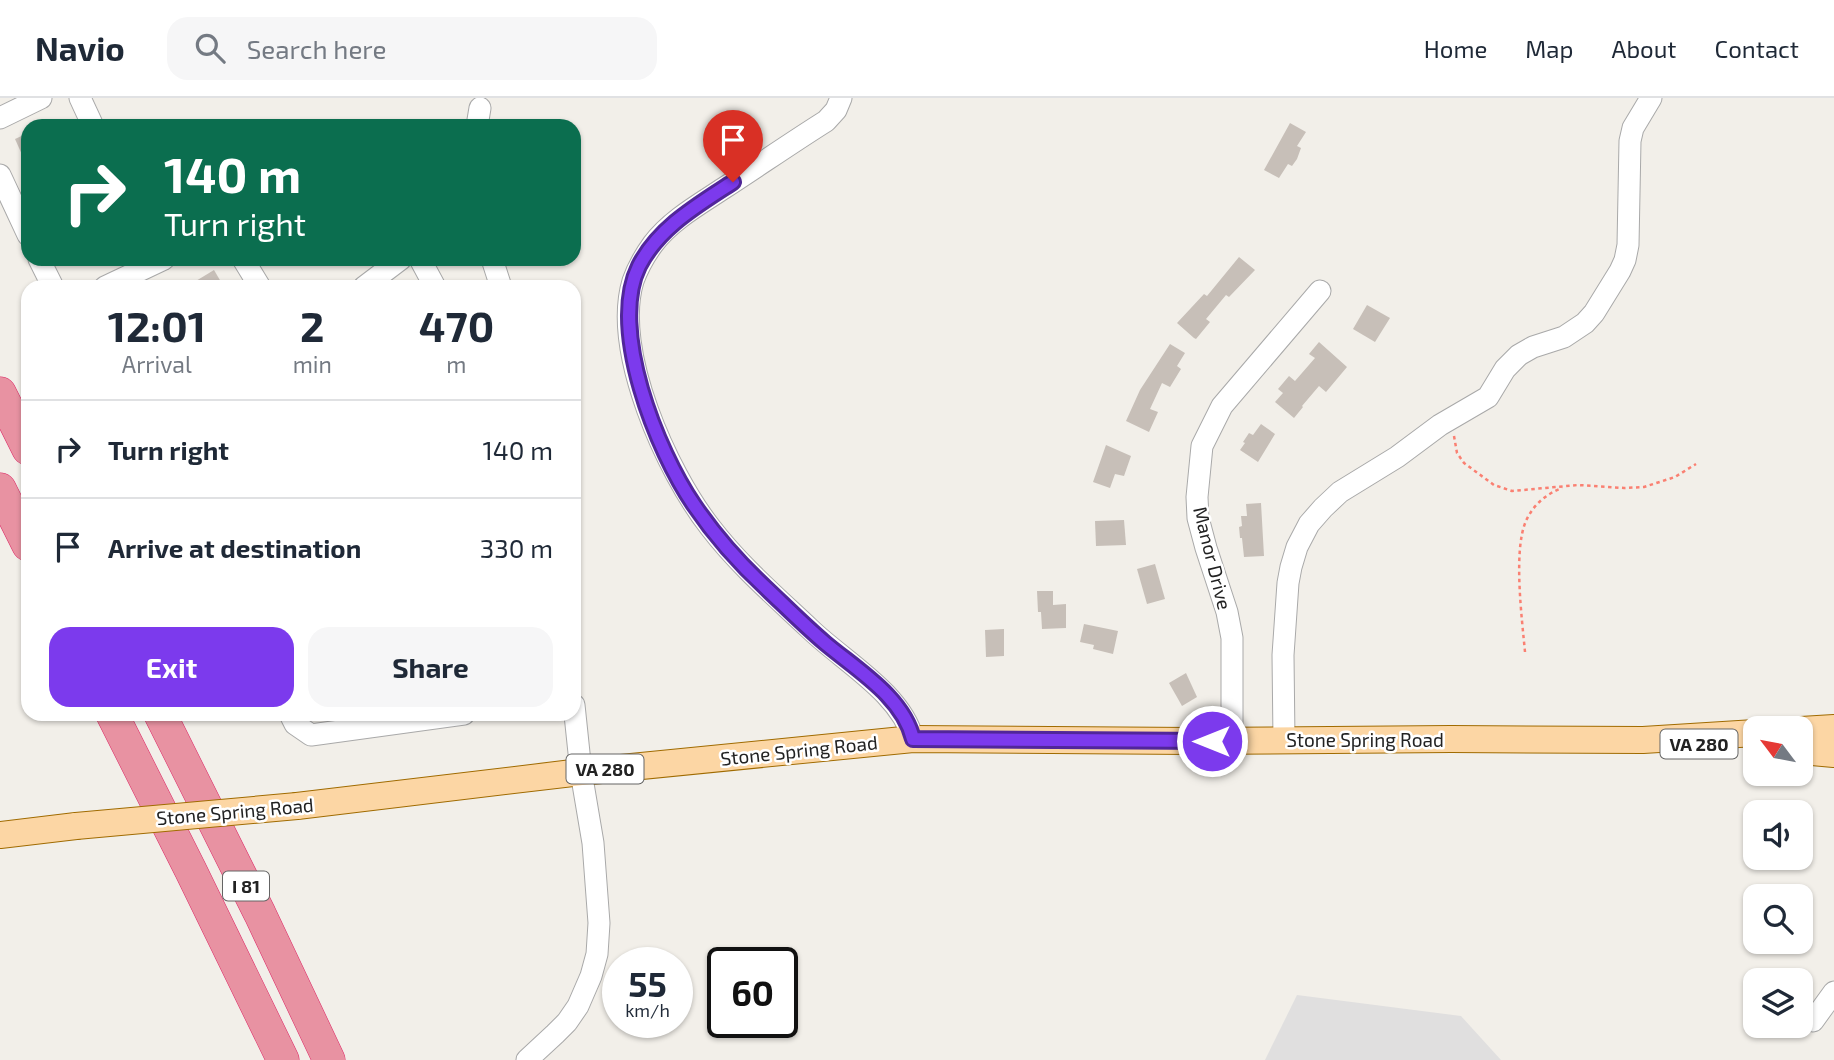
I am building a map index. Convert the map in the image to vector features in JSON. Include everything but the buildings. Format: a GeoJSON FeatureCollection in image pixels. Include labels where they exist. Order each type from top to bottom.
{"type":"FeatureCollection","features":[{"type":"Feature","properties":{"kind":"highway"},"geometry":{"type":"LineString","coordinates":[[0,393],[21,435]]}},
{"type":"Feature","properties":{"kind":"highway"},"geometry":{"type":"LineString","coordinates":[[0,489],[21,531]]}},
{"type":"Feature","properties":{"kind":"highway","name":"I 81"},"geometry":{"type":"LineString","coordinates":[[116,721],[282,1060]]}},
{"type":"Feature","properties":{"kind":"highway","name":"I 81"},"geometry":{"type":"LineString","coordinates":[[164,721],[329,1060]]}},
{"type":"Feature","properties":{"kind":"main road"},"geometry":{"type":"LineString","coordinates":[[1813,729],[1834,728]]}},
{"type":"Feature","properties":{"kind":"main road","name":"Stone Spring Road"},"geometry":{"type":"LineString","coordinates":[[0,835],[297,806],[582,772],[913,739],[1643,740],[1743,734]]}},
{"type":"Feature","properties":{"kind":"main road","name":"Stone Spring Road"},"geometry":{"type":"LineString","coordinates":[[1643,740],[1743,747]]}},
{"type":"Feature","properties":{"kind":"main road"},"geometry":{"type":"LineString","coordinates":[[1813,752],[1834,754]]}},
{"type":"Feature","properties":{"kind":"street"},"geometry":{"type":"LineString","coordinates":[[0,118],[41,98]]}},
{"type":"Feature","properties":{"kind":"street"},"geometry":{"type":"LineString","coordinates":[[80,98],[90,119]]}},
{"type":"Feature","properties":{"kind":"street"},"geometry":{"type":"LineString","coordinates":[[841,98],[837,108],[826,121],[695,207],[657,239],[633,281],[629,311],[631,347],[638,380],[662,445],[696,508],[730,551],[768,590],[890,698],[905,718],[913,739]]}},
{"type":"Feature","properties":{"kind":"street"},"geometry":{"type":"LineString","coordinates":[[1284,740],[1283,655],[1288,583],[1301,539],[1317,515],[1340,492],[1488,397],[1505,369],[1519,355],[1533,347],[1564,337],[1585,323],[1594,313],[1625,260],[1628,245],[1632,133],[1651,98]]}},
{"type":"Feature","properties":{"kind":"street"},"geometry":{"type":"LineString","coordinates":[[0,175],[21,220]]}},
{"type":"Feature","properties":{"kind":"street"},"geometry":{"type":"LineString","coordinates":[[119,280],[147,266]]}},
{"type":"Feature","properties":{"kind":"street"},"geometry":{"type":"LineString","coordinates":[[372,280],[392,266]]}},
{"type":"Feature","properties":{"kind":"street","name":"Manor Drive"},"geometry":{"type":"LineString","coordinates":[[1232,741],[1232,638],[1227,612],[1198,518],[1197,497],[1202,446],[1222,406],[1320,291]]}},
{"type":"Feature","properties":{"kind":"street"},"geometry":{"type":"LineString","coordinates":[[294,721],[311,735],[413,721]]}},
{"type":"Feature","properties":{"kind":"street"},"geometry":{"type":"LineString","coordinates":[[527,1060],[567,1022],[578,1006],[597,954],[599,923],[593,843],[576,721]]}},
{"type":"Feature","properties":{"kind":"street"},"geometry":{"type":"LineString","coordinates":[[1813,1021],[1834,992]]}},
{"type":"Feature","properties":{"kind":"path"},"geometry":{"type":"LineString","coordinates":[[1450,419],[1459,457],[1494,485],[1512,491],[1587,484],[1616,488],[1640,487],[1667,480],[1696,464]]}},
{"type":"Feature","properties":{"kind":"path"},"geometry":{"type":"LineString","coordinates":[[1525,652],[1520,576],[1524,527],[1531,512],[1542,499],[1567,486]]}},
{"type":"Feature","properties":{"kind":"shaded area"},"geometry":{"type":"Polygon","coordinates":[[[1297,995],[1461,1016],[1501,1060],[1265,1060],[1297,995]]]}},
{"type":"Feature","properties":{"kind":"route"},"geometry":{"type":"LineString","coordinates":[[733,182],[669,227],[652,245],[633,281],[629,311],[635,369],[662,445],[684,489],[720,539],[746,569],[817,636],[890,698],[905,718],[913,739],[1212,741]]}}]}
